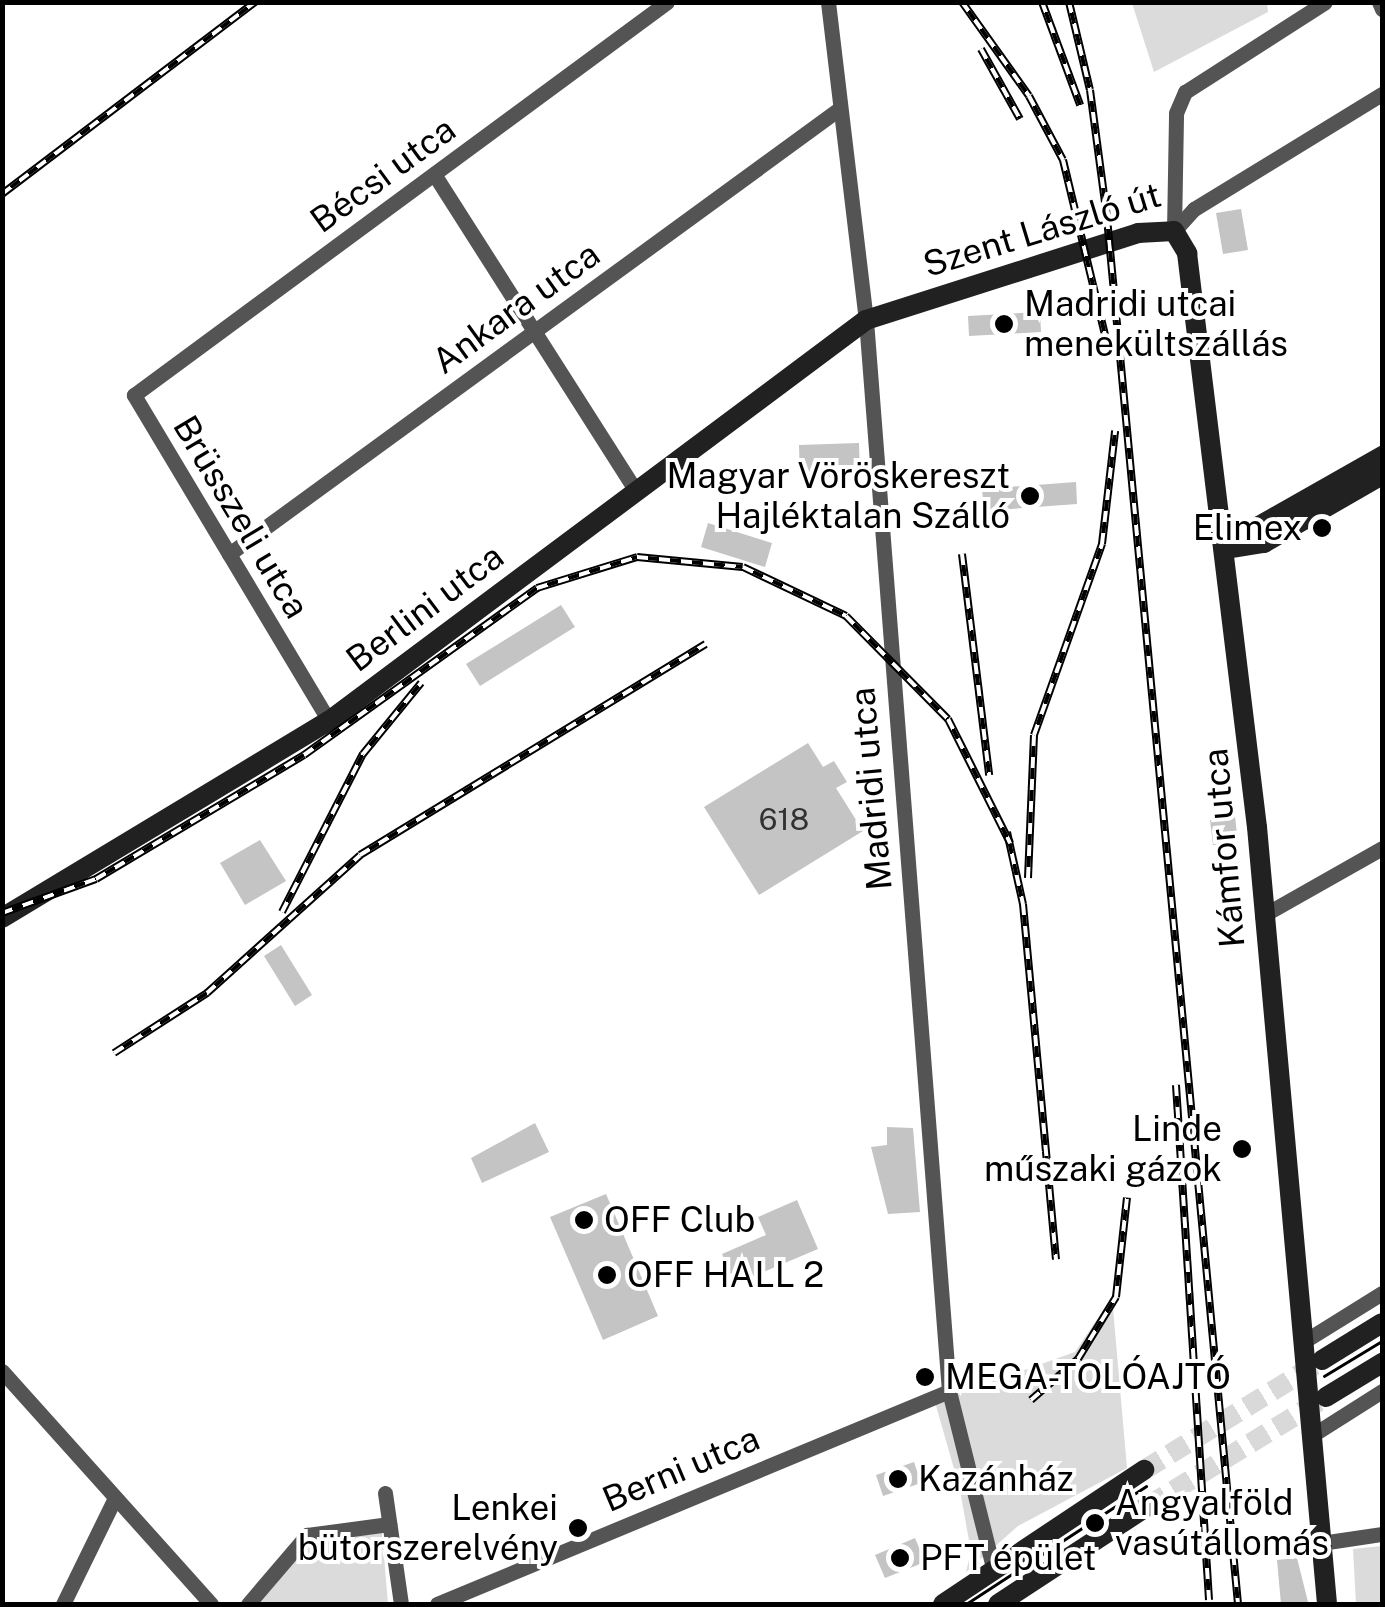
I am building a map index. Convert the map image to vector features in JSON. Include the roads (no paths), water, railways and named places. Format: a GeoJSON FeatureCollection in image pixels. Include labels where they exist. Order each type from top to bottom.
{"type":"FeatureCollection","features":[{"type":"Feature","properties":{"kind":"street","name":"Bécsi utca"},"geometry":{"type":"LineString","coordinates":[[134,395],[667,2]]}},
{"type":"Feature","properties":{"kind":"street","name":"Madridi utca"},"geometry":{"type":"LineString","coordinates":[[828,2],[866,320],[950,1391],[992,1567]]}},
{"type":"Feature","properties":{"kind":"street","name":"Kámfor utca"},"geometry":{"type":"LineString","coordinates":[[1325,2],[1185,92],[1176,113],[1174,231],[1187,252],[1233,548],[1262,916],[1327,1604]]}},
{"type":"Feature","properties":{"kind":"street","name":"Szent László út"},"geometry":{"type":"LineString","coordinates":[[866,320],[1138,233],[1174,231],[1194,209],[1382,94]]}},
{"type":"Feature","properties":{"kind":"street","name":"Ankara utca"},"geometry":{"type":"LineString","coordinates":[[229,554],[839,109]]}},
{"type":"Feature","properties":{"kind":"street"},"geometry":{"type":"LineString","coordinates":[[434,174],[635,490]]}},
{"type":"Feature","properties":{"kind":"street","name":"Berlini utca"},"geometry":{"type":"LineString","coordinates":[[2,918],[328,721],[866,320]]}},
{"type":"Feature","properties":{"kind":"street","name":"Brüsszeli utca"},"geometry":{"type":"LineString","coordinates":[[134,395],[328,721]]}},
{"type":"Feature","properties":{"kind":"street"},"geometry":{"type":"LineString","coordinates":[[1233,548],[1259,526],[1380,470]]}},
{"type":"Feature","properties":{"kind":"street"},"geometry":{"type":"LineString","coordinates":[[1262,916],[1382,848]]}},
{"type":"Feature","properties":{"kind":"street"},"geometry":{"type":"LineString","coordinates":[[1303,1342],[1382,1293]]}},
{"type":"Feature","properties":{"kind":"street"},"geometry":{"type":"LineString","coordinates":[[1322,1360],[1382,1324]]}},
{"type":"Feature","properties":{"kind":"street"},"geometry":{"type":"LineString","coordinates":[[1326,1397],[1382,1363]]}},
{"type":"Feature","properties":{"kind":"street"},"geometry":{"type":"LineString","coordinates":[[2,1371],[211,1604]]}},
{"type":"Feature","properties":{"kind":"street","name":"Berni utca"},"geometry":{"type":"LineString","coordinates":[[436,1604],[950,1391]]}},
{"type":"Feature","properties":{"kind":"street"},"geometry":{"type":"LineString","coordinates":[[1311,1436],[1382,1391]]}},
{"type":"Feature","properties":{"kind":"street"},"geometry":{"type":"LineString","coordinates":[[943,1604],[992,1567],[1144,1470]]}},
{"type":"Feature","properties":{"kind":"street"},"geometry":{"type":"LineString","coordinates":[[385,1494],[401,1604]]}},
{"type":"Feature","properties":{"kind":"street"},"geometry":{"type":"LineString","coordinates":[[63,1604],[115,1498]]}},
{"type":"Feature","properties":{"kind":"street"},"geometry":{"type":"LineString","coordinates":[[998,1604],[1148,1506]]}},
{"type":"Feature","properties":{"kind":"street"},"geometry":{"type":"LineString","coordinates":[[248,1604],[306,1534],[389,1524]]}},
{"type":"Feature","properties":{"kind":"street"},"geometry":{"type":"LineString","coordinates":[[1321,1543],[1382,1534]]}},
{"type":"Feature","properties":{"kind":"tunnel"},"geometry":{"type":"LineString","coordinates":[[1144,1470],[1316,1364]]}},
{"type":"Feature","properties":{"kind":"tunnel"},"geometry":{"type":"LineString","coordinates":[[1148,1506],[1321,1400]]}},
{"type":"Feature","properties":{"kind":"tram line"},"geometry":{"type":"LineString","coordinates":[[1324,1376],[1382,1341]]}},
{"type":"Feature","properties":{"kind":"tram line"},"geometry":{"type":"LineString","coordinates":[[966,1604],[1146,1486]]}},
{"type":"Feature","properties":{"kind":"railway"},"geometry":{"type":"LineString","coordinates":[[2,194],[255,2]]}},
{"type":"Feature","properties":{"kind":"railway"},"geometry":{"type":"LineString","coordinates":[[962,2],[1029,96],[1063,160],[1108,348]]}},
{"type":"Feature","properties":{"kind":"railway"},"geometry":{"type":"LineString","coordinates":[[1042,2],[1080,105]]}},
{"type":"Feature","properties":{"kind":"railway"},"geometry":{"type":"LineString","coordinates":[[1069,2],[1090,90],[1107,218],[1238,1604]]}},
{"type":"Feature","properties":{"kind":"railway"},"geometry":{"type":"LineString","coordinates":[[981,49],[1020,119]]}},
{"type":"Feature","properties":{"kind":"railway"},"geometry":{"type":"LineString","coordinates":[[1028,878],[1034,735],[1102,544],[1115,431]]}},
{"type":"Feature","properties":{"kind":"railway"},"geometry":{"type":"LineString","coordinates":[[962,554],[989,775]]}},
{"type":"Feature","properties":{"kind":"railway"},"geometry":{"type":"LineString","coordinates":[[2,913],[96,879],[304,755],[537,588],[637,557],[743,567],[846,616],[948,719],[1010,843]]}},
{"type":"Feature","properties":{"kind":"railway"},"geometry":{"type":"LineString","coordinates":[[114,1053],[207,993],[360,855],[706,644]]}},
{"type":"Feature","properties":{"kind":"railway"},"geometry":{"type":"LineString","coordinates":[[282,912],[363,754],[421,683]]}},
{"type":"Feature","properties":{"kind":"railway"},"geometry":{"type":"LineString","coordinates":[[1007,832],[1023,904],[1056,1259]]}},
{"type":"Feature","properties":{"kind":"railway"},"geometry":{"type":"LineString","coordinates":[[1176,1085],[1209,1600]]}},
{"type":"Feature","properties":{"kind":"railway"},"geometry":{"type":"LineString","coordinates":[[1031,1400],[1078,1359],[1116,1297],[1127,1198]]}},
{"type":"Feature","properties":{"kind":"place","name":"Madridi utcai menekültszállás"},"geometry":{"type":"Point","coordinates":[1004,324]}},
{"type":"Feature","properties":{"kind":"place","name":"Magyar Vöröskereszt Hajléktalan Szálló"},"geometry":{"type":"Point","coordinates":[1030,496]}},
{"type":"Feature","properties":{"kind":"place","name":"Elimex"},"geometry":{"type":"Point","coordinates":[1322,528]}},
{"type":"Feature","properties":{"kind":"place","name":"Linde műszaki gázok"},"geometry":{"type":"Point","coordinates":[1242,1149]}},
{"type":"Feature","properties":{"kind":"place","name":"OFF Club"},"geometry":{"type":"Point","coordinates":[584,1220]}},
{"type":"Feature","properties":{"kind":"place","name":"OFF HALL 2"},"geometry":{"type":"Point","coordinates":[607,1275]}},
{"type":"Feature","properties":{"kind":"place","name":"MEGA-TOLÓAJTÓ"},"geometry":{"type":"Point","coordinates":[925,1377]}},
{"type":"Feature","properties":{"kind":"place","name":"Kazánház"},"geometry":{"type":"Point","coordinates":[898,1479]}},
{"type":"Feature","properties":{"kind":"place","name":"Angyalföld vasútállomás"},"geometry":{"type":"Point","coordinates":[1095,1523]}},
{"type":"Feature","properties":{"kind":"place","name":"Lenkei bütorszerelvény"},"geometry":{"type":"Point","coordinates":[578,1528]}},
{"type":"Feature","properties":{"kind":"place","name":"PFT épület"},"geometry":{"type":"Point","coordinates":[900,1558]}}]}
